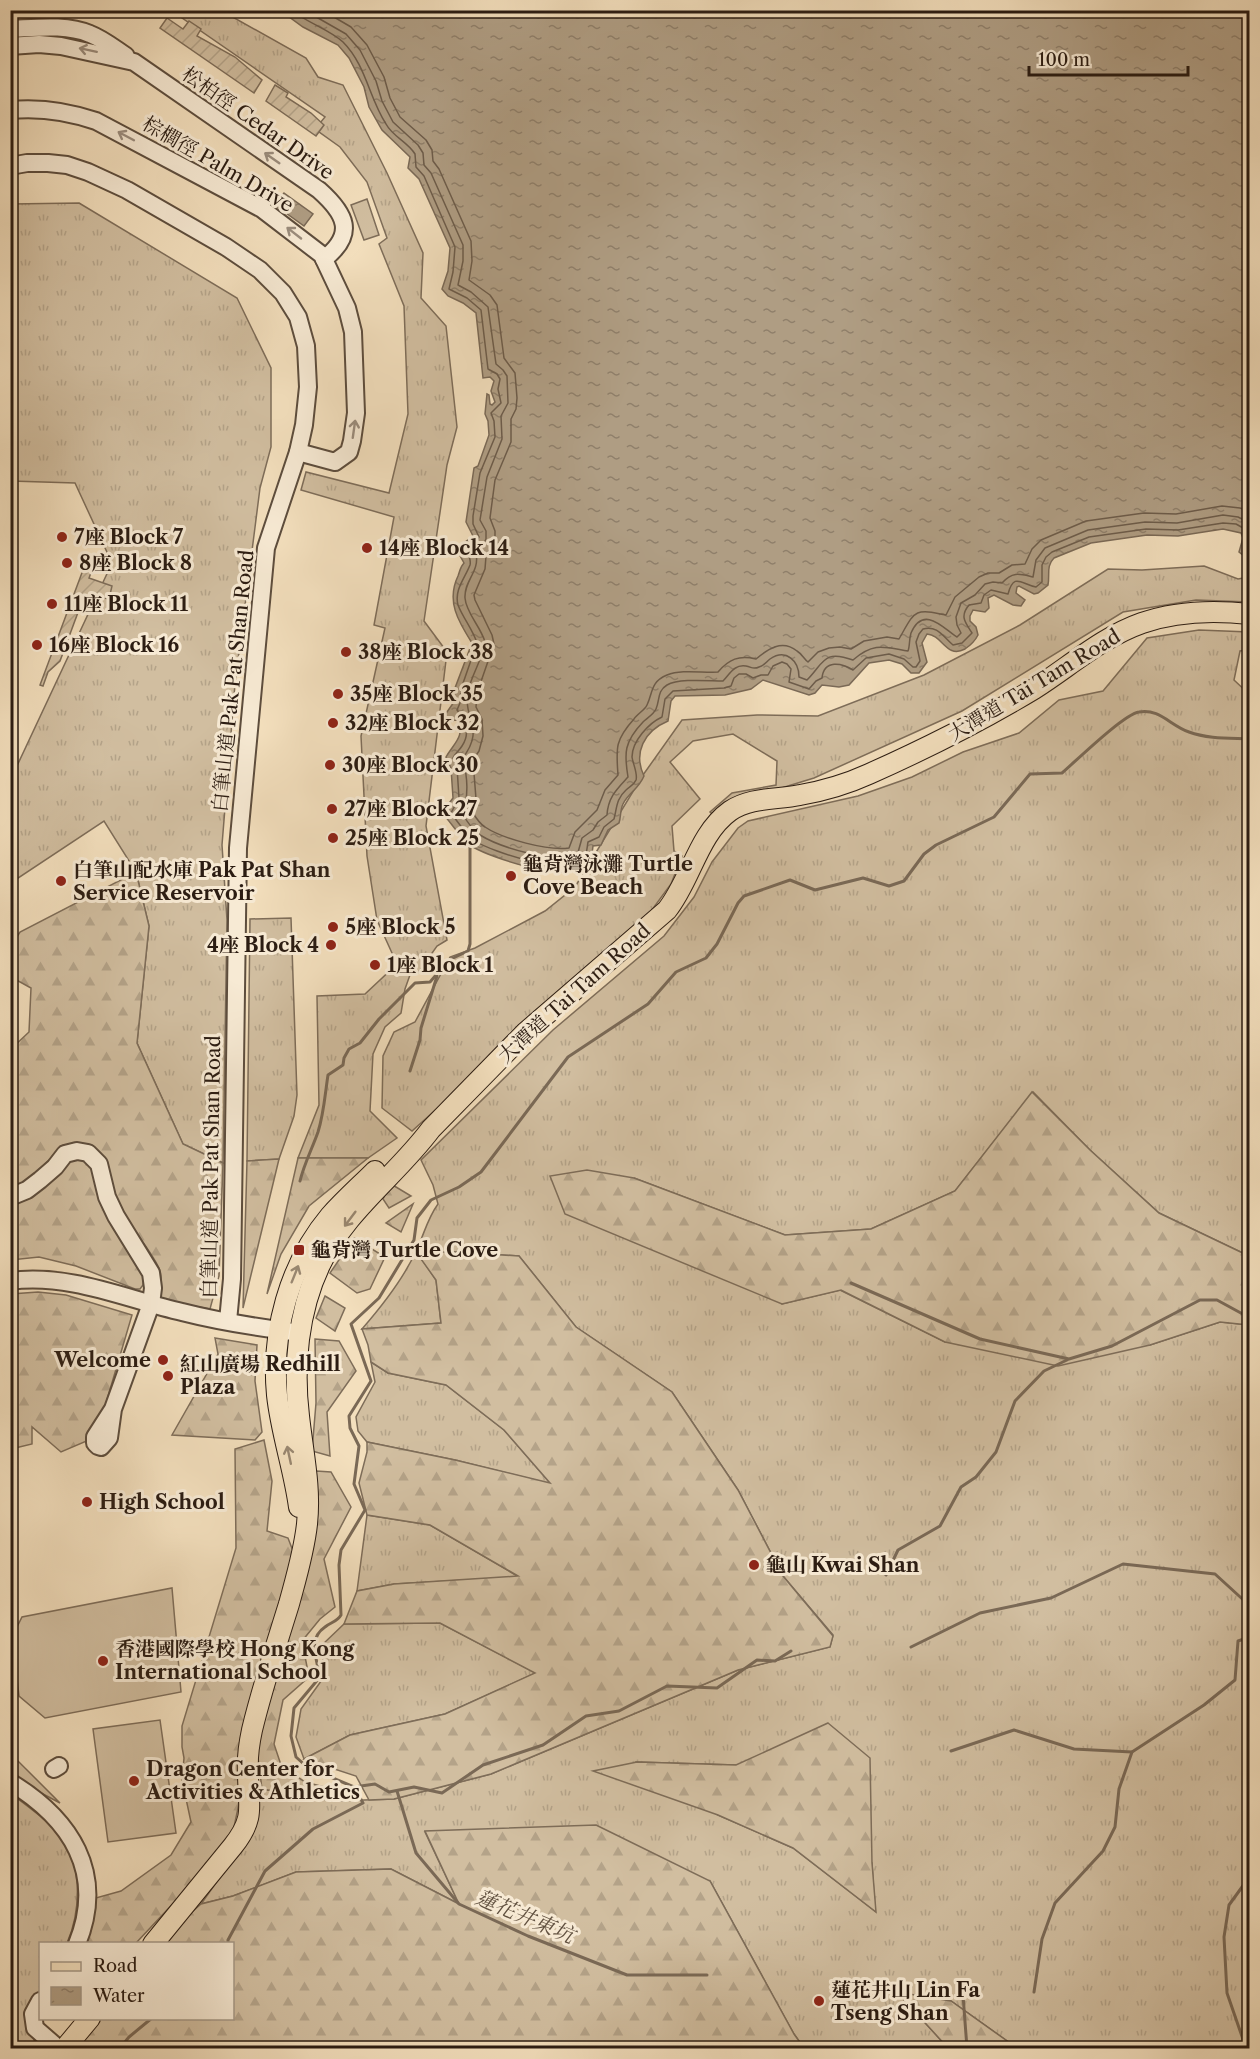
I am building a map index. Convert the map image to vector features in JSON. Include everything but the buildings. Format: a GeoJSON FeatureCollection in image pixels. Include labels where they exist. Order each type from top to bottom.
{"type":"FeatureCollection","features":[{"type":"Feature","properties":{"kind":"main road","name":"大潭道 Tai Tam Road"},"geometry":{"type":"LineString","coordinates":[[155,1942],[234,1846],[246,1826],[250,1803],[248,1774],[252,1730],[303,1554],[307,1525],[309,1492],[298,1400],[297,1369],[300,1334],[313,1281],[331,1245],[353,1214],[418,1146],[431,1129],[526,1032],[662,915],[676,898],[715,825],[732,810],[750,801],[816,792],[869,774],[977,722],[1039,686],[1115,635],[1133,626],[1162,617],[1192,613],[1250,614]]}},
{"type":"Feature","properties":{"kind":"main road","name":"大潭道 Tai Tam Road"},"geometry":{"type":"LineString","coordinates":[[303,1554],[299,1504],[277,1394],[277,1350],[286,1300],[306,1250],[320,1228],[338,1207],[381,1166],[414,1138],[431,1129]]}},
{"type":"Feature","properties":{"kind":"main road"},"geometry":{"type":"LineString","coordinates":[[65,2049],[89,2020]]}},
{"type":"Feature","properties":{"kind":"street","name":"松柏徑 Cedar Drive"},"geometry":{"type":"LineString","coordinates":[[10,29],[58,28],[82,31],[106,42],[319,190],[339,212],[344,232],[338,247],[324,259]]}},
{"type":"Feature","properties":{"kind":"street","name":"松柏徑 Cedar Drive"},"geometry":{"type":"LineString","coordinates":[[10,46],[39,44],[61,46],[134,62]]}},
{"type":"Feature","properties":{"kind":"street","name":"棕櫚徑 Palm Drive"},"geometry":{"type":"LineString","coordinates":[[10,110],[50,109],[73,113],[96,121],[262,209],[322,255],[347,308],[353,332],[355,422],[349,452],[341,459],[334,462],[298,452]]}},
{"type":"Feature","properties":{"kind":"street","name":"白筆山道 Pak Pat Shan Road"},"geometry":{"type":"LineString","coordinates":[[10,166],[27,163],[58,163],[101,177],[226,247],[268,277],[283,293],[301,326],[306,346],[308,398],[298,452],[266,548],[238,848],[232,1279],[228,1321]]}},
{"type":"Feature","properties":{"kind":"street"},"geometry":{"type":"LineString","coordinates":[[10,1197],[27,1190],[40,1180],[55,1167],[65,1154],[77,1151],[88,1153],[99,1164],[107,1197],[116,1216],[152,1273],[153,1288],[144,1302],[113,1409]]}},
{"type":"Feature","properties":{"kind":"street","name":"白筆山道 Pak Pat Shan Road"},"geometry":{"type":"LineString","coordinates":[[10,1281],[42,1279],[64,1281],[228,1321],[300,1334]]}},
{"type":"Feature","properties":{"kind":"street"},"geometry":{"type":"LineString","coordinates":[[10,1782],[36,1799],[49,1811],[69,1834],[80,1852],[86,1872],[88,1893],[84,1922],[78,1942]]}},
{"type":"Feature","properties":{"kind":"street"},"geometry":{"type":"LineString","coordinates":[[39,2003],[33,2014],[35,2028],[58,2049]]}},
{"type":"Feature","properties":{"kind":"green space"},"geometry":{"type":"Polygon","coordinates":[[[172,11],[222,11],[306,58],[318,77],[343,85],[387,173],[423,253],[421,298],[446,326],[457,427],[447,465],[424,621],[447,652],[426,826],[447,940],[437,946],[418,973],[411,972],[405,989],[401,1013],[385,1027],[373,1054],[370,1111],[397,1138],[368,1158],[298,1158],[319,1105],[317,996],[365,994],[397,964],[377,920],[367,856],[361,736],[385,628],[374,625],[394,517],[301,490],[306,472],[389,493],[408,414],[404,306],[379,244],[387,238],[367,182],[340,147],[315,129],[325,117],[172,11]]]}},
{"type":"Feature","properties":{"kind":"green space"},"geometry":{"type":"Polygon","coordinates":[[[167,18],[183,29],[189,21],[201,29],[197,36],[235,57],[262,80],[254,93],[160,28],[167,18]]]}},
{"type":"Feature","properties":{"kind":"green space"},"geometry":{"type":"Polygon","coordinates":[[[275,85],[288,93],[286,97],[311,113],[324,125],[316,136],[266,101],[275,85]]]}},
{"type":"Feature","properties":{"kind":"green space"},"geometry":{"type":"Polygon","coordinates":[[[367,199],[379,235],[364,240],[351,205],[367,199]]]}},
{"type":"Feature","properties":{"kind":"green space"},"geometry":{"type":"Polygon","coordinates":[[[79,203],[237,298],[271,368],[271,447],[260,488],[235,684],[222,845],[227,920],[223,1163],[183,1144],[137,1043],[149,926],[136,872],[104,821],[15,880],[11,888],[10,806],[16,768],[112,563],[75,483],[11,481],[11,204],[79,203]]]}},
{"type":"Feature","properties":{"kind":"green space"},"geometry":{"type":"Polygon","coordinates":[[[86,562],[94,565],[89,578],[112,586],[109,599],[98,597],[92,610],[80,607],[60,661],[48,672],[43,686],[40,685],[86,562]]]}},
{"type":"Feature","properties":{"kind":"green space"},"geometry":{"type":"Polygon","coordinates":[[[1204,566],[1238,579],[1249,577],[1249,602],[1196,600],[1123,612],[962,711],[814,778],[775,790],[717,818],[710,812],[732,793],[776,785],[777,761],[733,734],[693,741],[670,762],[700,799],[672,826],[674,851],[682,856],[671,884],[646,918],[535,1011],[450,1097],[412,1131],[382,1108],[383,1056],[394,1032],[415,1022],[450,957],[475,948],[545,911],[575,887],[643,775],[682,720],[757,715],[818,716],[924,675],[1020,625],[1108,569],[1142,570],[1204,566]]]}},
{"type":"Feature","properties":{"kind":"green space"},"geometry":{"type":"Polygon","coordinates":[[[1199,630],[1249,632],[1249,650],[1240,651],[1234,680],[1250,695],[1249,1256],[1159,1213],[1090,1150],[1033,1092],[955,1191],[871,1229],[785,1235],[634,1178],[782,1304],[840,1290],[945,1342],[1150,1345],[1220,1322],[1249,1325],[1249,2048],[1017,2048],[951,2001],[898,1993],[948,2048],[804,2048],[794,2034],[710,1881],[425,1832],[459,1904],[391,1869],[296,1872],[233,1896],[201,1904],[238,1852],[262,1789],[334,1801],[394,1799],[491,1774],[738,1670],[830,1647],[833,1635],[783,1576],[738,1490],[672,1392],[576,1327],[519,1256],[417,1252],[436,1280],[441,1323],[362,1329],[405,1272],[438,1204],[433,1185],[421,1160],[553,1030],[664,936],[694,897],[712,862],[738,828],[748,821],[858,796],[912,777],[963,752],[1019,733],[1059,700],[1103,691],[1147,638],[1199,630]],[[637,1762],[718,1815],[793,1848],[875,1911],[872,1863],[736,1765],[637,1762]]]}},
{"type":"Feature","properties":{"kind":"green space"},"geometry":{"type":"Polygon","coordinates":[[[136,872],[149,926],[137,1043],[183,1144],[223,1163],[219,1276],[210,1309],[161,1300],[159,1268],[119,1206],[109,1169],[103,1157],[93,1147],[81,1144],[61,1146],[38,1170],[11,1189],[11,1049],[29,1032],[31,988],[11,977],[10,948],[20,932],[136,872]]]}},
{"type":"Feature","properties":{"kind":"green space"},"geometry":{"type":"Polygon","coordinates":[[[291,918],[297,1095],[294,1116],[279,1159],[247,1161],[250,919],[291,918]]]}},
{"type":"Feature","properties":{"kind":"green space"},"geometry":{"type":"Polygon","coordinates":[[[1032,1092],[1090,1150],[1159,1213],[1249,1256],[1249,1325],[1220,1322],[1150,1345],[1058,1366],[945,1342],[841,1290],[782,1304],[565,1214],[550,1176],[587,1170],[634,1178],[785,1235],[871,1229],[955,1191],[1032,1092]]]}},
{"type":"Feature","properties":{"kind":"green space"},"geometry":{"type":"Polygon","coordinates":[[[298,1158],[368,1158],[309,1206],[281,1254],[267,1294],[298,1158]]]}},
{"type":"Feature","properties":{"kind":"green space"},"geometry":{"type":"Polygon","coordinates":[[[78,1159],[85,1161],[93,1170],[104,1211],[144,1274],[143,1285],[140,1289],[76,1266],[39,1257],[11,1260],[10,1206],[31,1197],[70,1161],[78,1159]]]}},
{"type":"Feature","properties":{"kind":"green space"},"geometry":{"type":"Polygon","coordinates":[[[279,1159],[243,1308],[247,1161],[279,1159]]]}},
{"type":"Feature","properties":{"kind":"green space"},"geometry":{"type":"Polygon","coordinates":[[[391,1184],[411,1196],[389,1208],[383,1199],[391,1184]]]}},
{"type":"Feature","properties":{"kind":"green space"},"geometry":{"type":"Polygon","coordinates":[[[413,1204],[401,1232],[386,1223],[413,1204]]]}},
{"type":"Feature","properties":{"kind":"green space"},"geometry":{"type":"Polygon","coordinates":[[[354,1238],[385,1257],[370,1289],[357,1293],[330,1273],[354,1238]]]}},
{"type":"Feature","properties":{"kind":"green space"},"geometry":{"type":"Polygon","coordinates":[[[416,1252],[519,1256],[576,1327],[672,1392],[738,1490],[783,1576],[833,1636],[830,1647],[738,1670],[491,1774],[394,1799],[369,1800],[356,1776],[304,1759],[350,1735],[445,1714],[535,1673],[440,1623],[344,1624],[357,1591],[394,1584],[518,1576],[430,1525],[367,1515],[359,1483],[367,1452],[367,1442],[550,1483],[504,1430],[446,1385],[388,1373],[371,1362],[362,1329],[441,1323],[436,1280],[416,1252]]]}},
{"type":"Feature","properties":{"kind":"green space"},"geometry":{"type":"Polygon","coordinates":[[[38,1292],[66,1295],[132,1315],[96,1437],[61,1452],[32,1427],[32,1444],[11,1449],[11,1294],[38,1292]]]}},
{"type":"Feature","properties":{"kind":"green space"},"geometry":{"type":"Polygon","coordinates":[[[325,1296],[345,1308],[335,1331],[316,1318],[325,1296]]]}},
{"type":"Feature","properties":{"kind":"green space"},"geometry":{"type":"Polygon","coordinates":[[[215,1338],[257,1345],[255,1381],[262,1432],[255,1440],[172,1435],[218,1354],[215,1338]]]}},
{"type":"Feature","properties":{"kind":"green space"},"geometry":{"type":"Polygon","coordinates":[[[315,1339],[339,1341],[356,1371],[327,1412],[330,1456],[312,1451],[316,1403],[315,1339]]]}},
{"type":"Feature","properties":{"kind":"green space"},"geometry":{"type":"Polygon","coordinates":[[[371,1362],[388,1373],[446,1385],[504,1430],[551,1484],[455,1460],[367,1442],[358,1431],[356,1417],[375,1382],[371,1362]]]}},
{"type":"Feature","properties":{"kind":"green space"},"geometry":{"type":"Polygon","coordinates":[[[264,1440],[272,1481],[267,1531],[288,1538],[293,1551],[234,1827],[213,1861],[137,1942],[83,1942],[92,1899],[121,1891],[171,1855],[191,1822],[182,1780],[184,1758],[182,1726],[236,1548],[235,1449],[264,1440]]]}},
{"type":"Feature","properties":{"kind":"green space"},"geometry":{"type":"Polygon","coordinates":[[[316,1471],[331,1472],[351,1507],[324,1559],[335,1607],[320,1619],[302,1641],[309,1677],[283,1700],[274,1744],[281,1765],[305,1782],[336,1790],[334,1801],[262,1789],[257,1750],[316,1471]]]}},
{"type":"Feature","properties":{"kind":"green space"},"geometry":{"type":"Polygon","coordinates":[[[367,1515],[430,1525],[519,1577],[394,1584],[357,1591],[367,1515]]]}},
{"type":"Feature","properties":{"kind":"green space"},"geometry":{"type":"Polygon","coordinates":[[[172,1588],[181,1692],[45,1718],[19,1696],[12,1637],[22,1617],[172,1588]]]}},
{"type":"Feature","properties":{"kind":"green space"},"geometry":{"type":"Polygon","coordinates":[[[440,1623],[536,1673],[445,1714],[350,1735],[304,1759],[296,1737],[301,1709],[324,1677],[322,1645],[344,1624],[440,1623]]]}},
{"type":"Feature","properties":{"kind":"green space","name":"Dragon Center for Activities & Athletics"},"geometry":{"type":"Polygon","coordinates":[[[160,1720],[176,1833],[108,1842],[93,1729],[160,1720]]]}},
{"type":"Feature","properties":{"kind":"green space"},"geometry":{"type":"Polygon","coordinates":[[[828,1723],[870,1758],[872,1863],[876,1912],[793,1848],[718,1815],[593,1771],[637,1762],[736,1765],[828,1723]]]}},
{"type":"Feature","properties":{"kind":"green space"},"geometry":{"type":"Polygon","coordinates":[[[10,1754],[12,1755],[60,1803],[11,1777],[10,1754]]]}},
{"type":"Feature","properties":{"kind":"green space"},"geometry":{"type":"Polygon","coordinates":[[[10,1793],[45,1820],[63,1840],[74,1864],[77,1891],[75,1919],[67,1942],[39,1942],[39,1992],[27,2010],[36,2048],[11,2048],[10,1793]]]}},
{"type":"Feature","properties":{"kind":"green space"},"geometry":{"type":"Polygon","coordinates":[[[596,1825],[710,1881],[794,2034],[804,2048],[80,2048],[100,2020],[234,2020],[234,1942],[163,1942],[176,1926],[201,1904],[233,1896],[296,1872],[391,1869],[459,1904],[425,1831],[596,1825]]]}},
{"type":"Feature","properties":{"kind":"green space"},"geometry":{"type":"Polygon","coordinates":[[[897,1992],[951,2001],[1017,2048],[948,2048],[897,1992]]]}},
{"type":"Feature","properties":{"kind":"water"},"geometry":{"type":"Polygon","coordinates":[[[281,11],[1249,11],[1249,560],[1239,552],[1243,538],[1241,533],[1223,529],[1178,536],[1147,535],[1091,543],[1054,558],[1049,567],[1048,585],[1038,593],[1034,594],[1017,587],[1016,593],[1025,600],[1021,606],[1013,605],[994,595],[988,598],[989,608],[985,612],[973,610],[970,621],[976,627],[978,635],[965,649],[953,651],[937,638],[927,634],[922,643],[927,662],[919,673],[911,673],[902,664],[889,660],[869,663],[849,685],[839,687],[822,685],[815,693],[809,695],[763,680],[751,689],[725,695],[675,696],[671,701],[668,721],[647,737],[640,751],[644,776],[642,781],[623,804],[619,823],[608,830],[601,845],[593,846],[590,860],[585,867],[562,872],[529,867],[512,863],[473,847],[464,840],[442,813],[453,798],[451,768],[446,757],[458,739],[460,730],[457,719],[441,726],[440,722],[454,702],[455,688],[472,643],[458,619],[453,594],[464,563],[458,552],[473,536],[466,522],[474,468],[478,466],[489,435],[485,414],[487,394],[490,404],[495,402],[491,391],[494,381],[490,377],[483,378],[476,313],[463,303],[448,296],[442,289],[448,271],[450,248],[419,179],[408,168],[410,157],[382,130],[369,107],[364,87],[349,58],[338,45],[303,27],[281,11]]]}},
{"type":"Feature","properties":{"kind":"water"},"geometry":{"type":"Polygon","coordinates":[[[284,193],[313,214],[304,226],[275,205],[284,193]]]}},
{"type":"Feature","properties":{"kind":"waterway"},"geometry":{"type":"LineString","coordinates":[[228,1942],[265,1871],[313,1829],[363,1803],[354,1787],[307,1767],[296,1757],[291,1736],[294,1708],[320,1677],[315,1650],[316,1637],[341,1615],[339,1565],[341,1550],[365,1510],[354,1484],[359,1446],[350,1428],[349,1416],[371,1381],[351,1324],[379,1298],[414,1240],[417,1218],[431,1200],[459,1187],[481,1172],[568,1057],[648,1004],[676,972],[706,958],[717,944],[744,896],[790,880],[815,890],[863,878],[889,886],[904,881],[924,854],[936,845],[994,817],[1030,774],[1062,773],[1112,729],[1139,712],[1153,713],[1183,729],[1204,736],[1250,739]]}},
{"type":"Feature","properties":{"kind":"waterway"},"geometry":{"type":"LineString","coordinates":[[300,1181],[320,1125],[328,1075],[343,1065],[349,1049],[360,1043],[379,1019],[415,983],[430,982],[449,960],[468,951],[470,944],[470,844]]}},
{"type":"Feature","properties":{"kind":"waterway"},"geometry":{"type":"LineString","coordinates":[[410,1071],[437,976]]}},
{"type":"Feature","properties":{"kind":"waterway"},"geometry":{"type":"LineString","coordinates":[[851,1283],[980,1339],[1069,1359],[1112,1346],[1200,1300],[1217,1300],[1250,1318]]}},
{"type":"Feature","properties":{"kind":"waterway"},"geometry":{"type":"LineString","coordinates":[[886,1575],[898,1550],[940,1526],[961,1487],[976,1477],[996,1452],[1015,1401],[1044,1371],[1067,1360]]}},
{"type":"Feature","properties":{"kind":"waterway"},"geometry":{"type":"LineString","coordinates":[[911,1647],[980,1613],[1051,1598],[1123,1564],[1215,1574],[1250,1606]]}},
{"type":"Feature","properties":{"kind":"waterway"},"geometry":{"type":"LineString","coordinates":[[1034,1992],[1042,1939],[1055,1903],[1103,1851],[1115,1827],[1119,1789],[1132,1752],[1204,1705],[1235,1680],[1238,1641],[1250,1637]]}},
{"type":"Feature","properties":{"kind":"waterway"},"geometry":{"type":"LineString","coordinates":[[354,1787],[375,1784],[389,1792],[414,1787],[442,1793],[483,1765],[543,1745],[586,1716],[619,1711],[667,1686],[717,1688],[757,1660],[775,1661],[791,1651]]}},
{"type":"Feature","properties":{"kind":"waterway"},"geometry":{"type":"LineString","coordinates":[[951,1751],[1014,1730],[1074,1749],[1132,1752]]}},
{"type":"Feature","properties":{"kind":"waterway","name":"蓮花井東坑"},"geometry":{"type":"LineString","coordinates":[[397,1791],[416,1853],[459,1904],[528,1936],[627,1975],[707,1975]]}},
{"type":"Feature","properties":{"kind":"waterway"},"geometry":{"type":"LineString","coordinates":[[1246,2048],[1227,1993],[1224,1937],[1229,1905],[1250,1876]]}},
{"type":"Feature","properties":{"kind":"waterway"},"geometry":{"type":"LineString","coordinates":[[962,1982],[967,2048]]}},
{"type":"Feature","properties":{"kind":"waterway"},"geometry":{"type":"LineString","coordinates":[[120,2048],[129,2037],[150,2020]]}},
{"type":"Feature","properties":{"kind":"place","name":"7座 Block 7"},"geometry":{"type":"Point","coordinates":[62,537]}},
{"type":"Feature","properties":{"kind":"place","name":"14座 Block 14"},"geometry":{"type":"Point","coordinates":[367,548]}},
{"type":"Feature","properties":{"kind":"place","name":"8座 Block 8"},"geometry":{"type":"Point","coordinates":[67,563]}},
{"type":"Feature","properties":{"kind":"place","name":"11座 Block 11"},"geometry":{"type":"Point","coordinates":[52,604]}},
{"type":"Feature","properties":{"kind":"place","name":"16座 Block 16"},"geometry":{"type":"Point","coordinates":[37,645]}},
{"type":"Feature","properties":{"kind":"place","name":"38座 Block 38"},"geometry":{"type":"Point","coordinates":[346,652]}},
{"type":"Feature","properties":{"kind":"place","name":"35座 Block 35"},"geometry":{"type":"Point","coordinates":[338,694]}},
{"type":"Feature","properties":{"kind":"place","name":"32座 Block 32"},"geometry":{"type":"Point","coordinates":[333,723]}},
{"type":"Feature","properties":{"kind":"place","name":"30座 Block 30"},"geometry":{"type":"Point","coordinates":[330,765]}},
{"type":"Feature","properties":{"kind":"place","name":"27座 Block 27"},"geometry":{"type":"Point","coordinates":[332,809]}},
{"type":"Feature","properties":{"kind":"place","name":"25座 Block 25"},"geometry":{"type":"Point","coordinates":[333,838]}},
{"type":"Feature","properties":{"kind":"place","name":"龜背灣泳灘 Turtle Cove Beach"},"geometry":{"type":"Point","coordinates":[511,876]}},
{"type":"Feature","properties":{"kind":"place","name":"白筆山配水庫 Pak Pat Shan Service Reservoir"},"geometry":{"type":"Point","coordinates":[61,881]}},
{"type":"Feature","properties":{"kind":"place","name":"5座 Block 5"},"geometry":{"type":"Point","coordinates":[333,927]}},
{"type":"Feature","properties":{"kind":"place","name":"4座 Block 4"},"geometry":{"type":"Point","coordinates":[331,945]}},
{"type":"Feature","properties":{"kind":"place","name":"1座 Block 1"},"geometry":{"type":"Point","coordinates":[375,965]}},
{"type":"Feature","properties":{"kind":"place","name":"龜背灣 Turtle Cove"},"geometry":{"type":"Point","coordinates":[299,1250]}},
{"type":"Feature","properties":{"kind":"place","name":"Welcome"},"geometry":{"type":"Point","coordinates":[163,1360]}},
{"type":"Feature","properties":{"kind":"place","name":"紅山廣場 Redhill Plaza"},"geometry":{"type":"Point","coordinates":[168,1376]}},
{"type":"Feature","properties":{"kind":"place","name":"High School"},"geometry":{"type":"Point","coordinates":[87,1502]}},
{"type":"Feature","properties":{"kind":"place","name":"龜山 Kwai Shan"},"geometry":{"type":"Point","coordinates":[754,1565]}},
{"type":"Feature","properties":{"kind":"place","name":"香港國際學校 Hong Kong International School"},"geometry":{"type":"Point","coordinates":[103,1661]}},
{"type":"Feature","properties":{"kind":"place","name":"Dragon Center for Activities & Athletics"},"geometry":{"type":"Point","coordinates":[134,1781]}},
{"type":"Feature","properties":{"kind":"place","name":"蓮花井山 Lin Fa Tseng Shan"},"geometry":{"type":"Point","coordinates":[819,2001]}}]}
